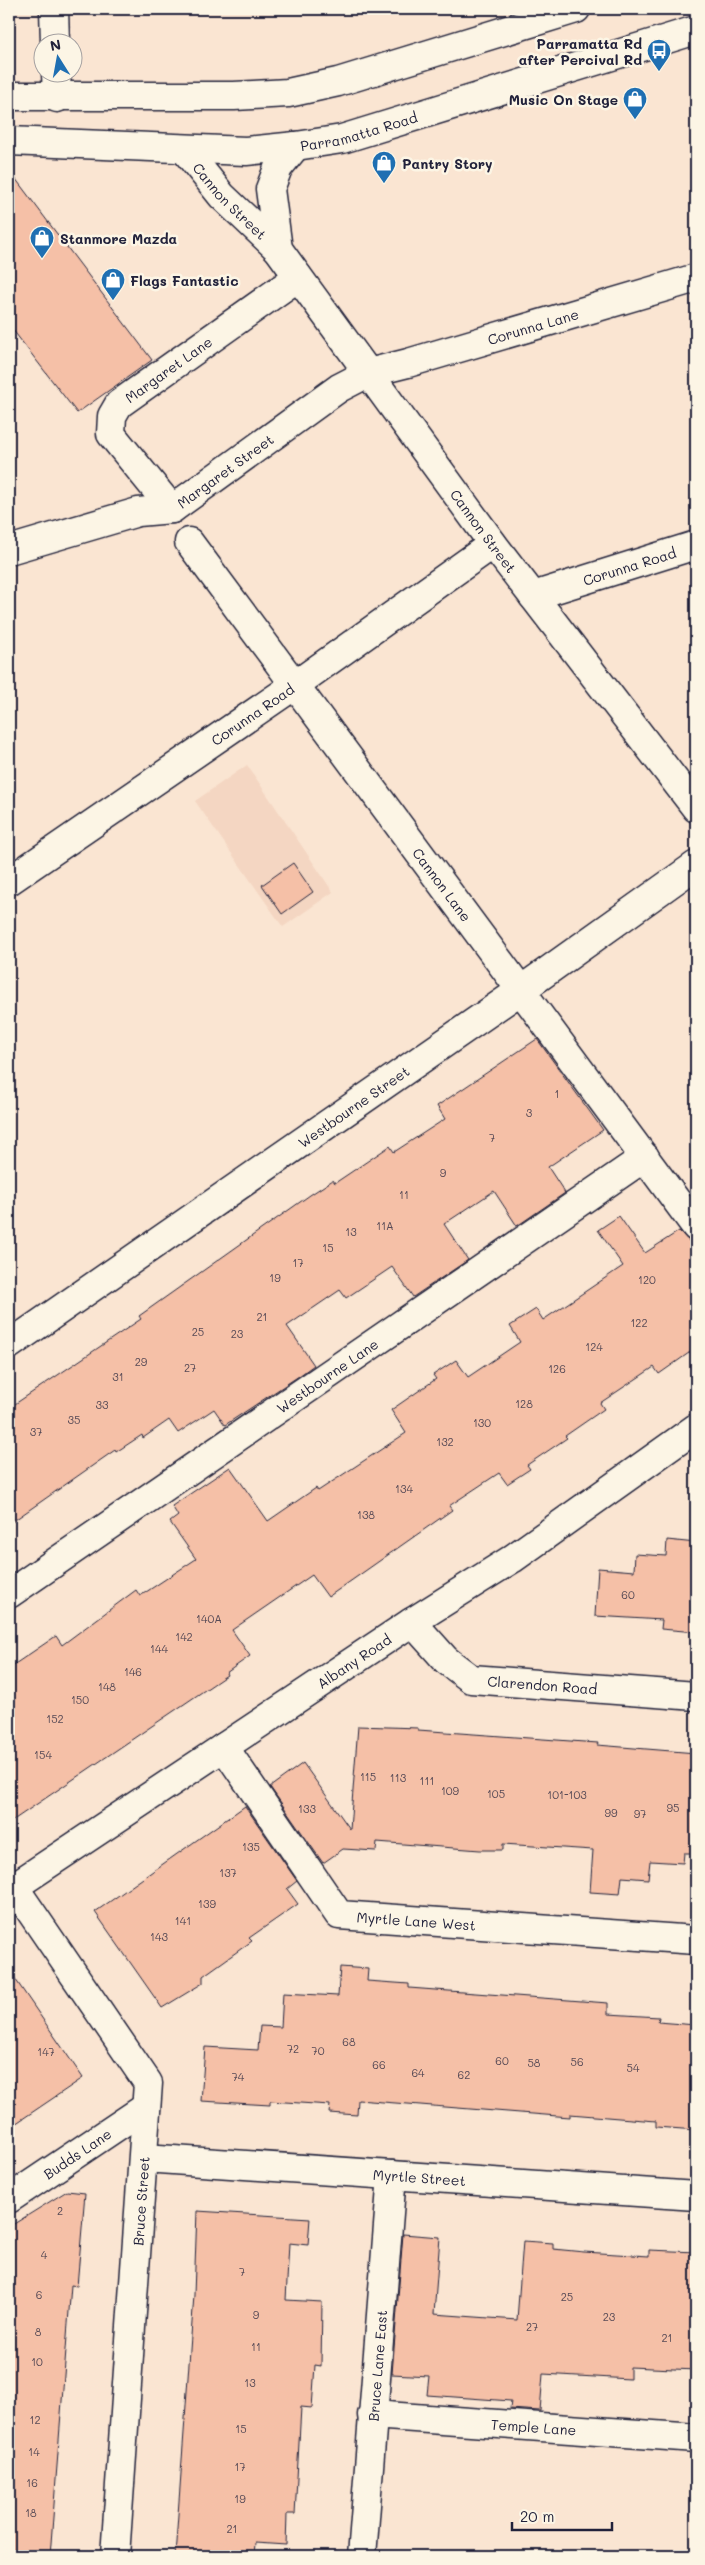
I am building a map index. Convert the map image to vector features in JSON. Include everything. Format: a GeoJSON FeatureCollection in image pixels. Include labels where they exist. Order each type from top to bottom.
{"type":"FeatureCollection","features":[{"type":"Feature","properties":{"kind":"main road"},"geometry":{"type":"LineString","coordinates":[[54,9],[55,32]]}},
{"type":"Feature","properties":{"kind":"main road"},"geometry":{"type":"LineString","coordinates":[[9,96],[57,85],[234,96],[288,93],[338,82],[576,9]]}},
{"type":"Feature","properties":{"kind":"main road","name":"Parramatta Road"},"geometry":{"type":"LineString","coordinates":[[9,141],[184,150],[246,151],[342,139],[696,30]]}},
{"type":"Feature","properties":{"kind":"main road","name":"Cannon Street"},"geometry":{"type":"LineString","coordinates":[[278,249],[270,189],[278,168],[296,146]]}},
{"type":"Feature","properties":{"kind":"main road","name":"Cannon Street"},"geometry":{"type":"LineString","coordinates":[[184,150],[222,196],[278,249],[492,544],[694,801]]}},
{"type":"Feature","properties":{"kind":"main road","name":"Margaret Lane"},"geometry":{"type":"LineString","coordinates":[[172,508],[111,434],[112,416],[119,404],[298,277]]}},
{"type":"Feature","properties":{"kind":"main road","name":"Corunna Lane"},"geometry":{"type":"LineString","coordinates":[[368,372],[408,363],[696,278]]}},
{"type":"Feature","properties":{"kind":"main road","name":"Margaret Street"},"geometry":{"type":"LineString","coordinates":[[9,550],[138,512],[172,508],[339,388],[368,372]]}},
{"type":"Feature","properties":{"kind":"main road","name":"Cannon Lane"},"geometry":{"type":"LineString","coordinates":[[189,542],[696,1227]]}},
{"type":"Feature","properties":{"kind":"main road","name":"Corunna Road"},"geometry":{"type":"LineString","coordinates":[[9,881],[295,685],[492,544]]}},
{"type":"Feature","properties":{"kind":"main road","name":"Corunna Road"},"geometry":{"type":"LineString","coordinates":[[534,596],[696,545]]}},
{"type":"Feature","properties":{"kind":"main road","name":"Westbourne Street"},"geometry":{"type":"LineString","coordinates":[[9,1345],[521,990],[696,865]]}},
{"type":"Feature","properties":{"kind":"main road","name":"Westbourne Lane"},"geometry":{"type":"LineString","coordinates":[[9,1594],[645,1157]]}},
{"type":"Feature","properties":{"kind":"main road","name":"Albany Road"},"geometry":{"type":"LineString","coordinates":[[12,1889],[412,1622],[512,1559],[696,1428]]}},
{"type":"Feature","properties":{"kind":"main road","name":"Clarendon Road"},"geometry":{"type":"LineString","coordinates":[[412,1622],[446,1660],[471,1679],[696,1696]]}},
{"type":"Feature","properties":{"kind":"main road","name":"Myrtle Lane West"},"geometry":{"type":"LineString","coordinates":[[224,1747],[339,1915],[696,1940]]}},
{"type":"Feature","properties":{"kind":"main road","name":"Bruce Street"},"geometry":{"type":"LineString","coordinates":[[12,1889],[148,2083],[115,2556]]}},
{"type":"Feature","properties":{"kind":"main road","name":"Budds Lane"},"geometry":{"type":"LineString","coordinates":[[9,2198],[146,2107]]}},
{"type":"Feature","properties":{"kind":"main road","name":"Myrtle Street"},"geometry":{"type":"LineString","coordinates":[[144,2158],[696,2196]]}},
{"type":"Feature","properties":{"kind":"main road","name":"Bruce Lane East"},"geometry":{"type":"LineString","coordinates":[[362,2556],[392,2175]]}},
{"type":"Feature","properties":{"kind":"main road","name":"Temple Lane"},"geometry":{"type":"LineString","coordinates":[[372,2415],[696,2438]]}},
{"type":"Feature","properties":{"kind":"shaded area"},"geometry":{"type":"Polygon","coordinates":[[[247,765],[333,892],[283,927],[195,801],[247,765]]]}},
{"type":"Feature","properties":{"kind":"building","name":"Stanmore Mazda"},"geometry":{"type":"Polygon","coordinates":[[[9,170],[152,360],[77,413],[9,325],[9,170]]]}},
{"type":"Feature","properties":{"kind":"building"},"geometry":{"type":"Polygon","coordinates":[[[293,863],[313,892],[282,914],[262,885],[293,863]]]}},
{"type":"Feature","properties":{"kind":"building"},"geometry":{"type":"Polygon","coordinates":[[[537,1039],[603,1130],[548,1167],[565,1193],[517,1226],[494,1191],[444,1224],[468,1260],[413,1297],[392,1267],[346,1298],[340,1290],[287,1326],[314,1365],[299,1376],[225,1425],[214,1409],[178,1433],[169,1420],[143,1438],[142,1435],[116,1452],[115,1450],[9,1524],[9,1408],[141,1319],[139,1316],[310,1195],[333,1180],[335,1183],[390,1146],[394,1152],[445,1119],[437,1106],[537,1039]]]}},
{"type":"Feature","properties":{"kind":"building"},"geometry":{"type":"Polygon","coordinates":[[[619,1216],[645,1253],[679,1231],[696,1248],[696,1348],[659,1374],[654,1367],[600,1403],[604,1409],[565,1436],[567,1438],[527,1465],[530,1469],[507,1484],[499,1473],[449,1506],[452,1510],[328,1597],[312,1575],[232,1630],[250,1656],[226,1673],[227,1675],[9,1823],[9,1668],[56,1636],[62,1645],[136,1590],[140,1596],[196,1559],[170,1522],[178,1516],[172,1506],[230,1467],[268,1521],[316,1488],[318,1491],[406,1433],[391,1410],[436,1379],[433,1375],[456,1360],[468,1377],[520,1342],[510,1326],[536,1309],[543,1320],[623,1266],[598,1230],[619,1216]]]}},
{"type":"Feature","properties":{"kind":"building"},"geometry":{"type":"Polygon","coordinates":[[[667,1540],[696,1543],[696,1632],[661,1629],[662,1620],[595,1616],[598,1568],[634,1571],[635,1554],[666,1556],[667,1540]]]}},
{"type":"Feature","properties":{"kind":"building"},"geometry":{"type":"Polygon","coordinates":[[[358,1726],[418,1728],[418,1730],[598,1743],[597,1745],[696,1753],[696,1853],[684,1853],[683,1863],[650,1861],[648,1879],[622,1877],[620,1894],[590,1892],[593,1850],[503,1844],[503,1850],[480,1850],[377,1842],[376,1851],[343,1849],[323,1863],[270,1787],[303,1763],[350,1829],[358,1726]]]}},
{"type":"Feature","properties":{"kind":"building"},"geometry":{"type":"Polygon","coordinates":[[[245,1806],[297,1881],[287,1889],[298,1904],[249,1938],[252,1941],[203,1976],[203,1983],[162,2008],[95,1912],[245,1806]]]}},
{"type":"Feature","properties":{"kind":"building"},"geometry":{"type":"Polygon","coordinates":[[[340,1967],[368,1969],[367,1981],[409,1984],[409,1988],[608,2003],[608,2014],[659,2017],[658,2022],[696,2025],[696,2130],[656,2127],[656,2121],[570,2114],[570,2117],[358,2100],[357,2115],[329,2113],[330,2105],[270,2101],[270,2105],[201,2101],[205,2047],[258,2050],[260,2026],[281,2027],[283,1993],[338,1996],[340,1967]]]}},
{"type":"Feature","properties":{"kind":"building"},"geometry":{"type":"Polygon","coordinates":[[[9,1970],[83,2078],[9,2128],[9,1970]]]}},
{"type":"Feature","properties":{"kind":"building"},"geometry":{"type":"Polygon","coordinates":[[[67,2191],[85,2193],[77,2286],[71,2285],[50,2556],[9,2556],[9,2227],[67,2191]]]}},
{"type":"Feature","properties":{"kind":"building"},"geometry":{"type":"Polygon","coordinates":[[[197,2211],[310,2218],[308,2245],[289,2243],[286,2300],[322,2302],[321,2366],[315,2365],[312,2408],[301,2407],[295,2514],[287,2514],[286,2545],[255,2543],[254,2556],[175,2556],[194,2295],[197,2211]]]}},
{"type":"Feature","properties":{"kind":"building"},"geometry":{"type":"Polygon","coordinates":[[[403,2234],[440,2237],[434,2314],[517,2320],[523,2241],[553,2243],[553,2249],[584,2252],[649,2256],[649,2250],[696,2252],[696,2370],[630,2367],[630,2379],[543,2374],[540,2411],[510,2409],[511,2401],[427,2395],[429,2376],[392,2374],[403,2234]]]}},
{"type":"Feature","properties":{"kind":"place","name":"Parramatta Rd after Percival Rd"},"geometry":{"type":"Point","coordinates":[659,72]}},
{"type":"Feature","properties":{"kind":"place","name":"Music On Stage"},"geometry":{"type":"Point","coordinates":[635,120]}},
{"type":"Feature","properties":{"kind":"place","name":"Pantry Story"},"geometry":{"type":"Point","coordinates":[384,184]}},
{"type":"Feature","properties":{"kind":"place","name":"Stanmore Mazda"},"geometry":{"type":"Point","coordinates":[42,259]}},
{"type":"Feature","properties":{"kind":"place","name":"Flags Fantastic"},"geometry":{"type":"Point","coordinates":[113,301]}}]}
